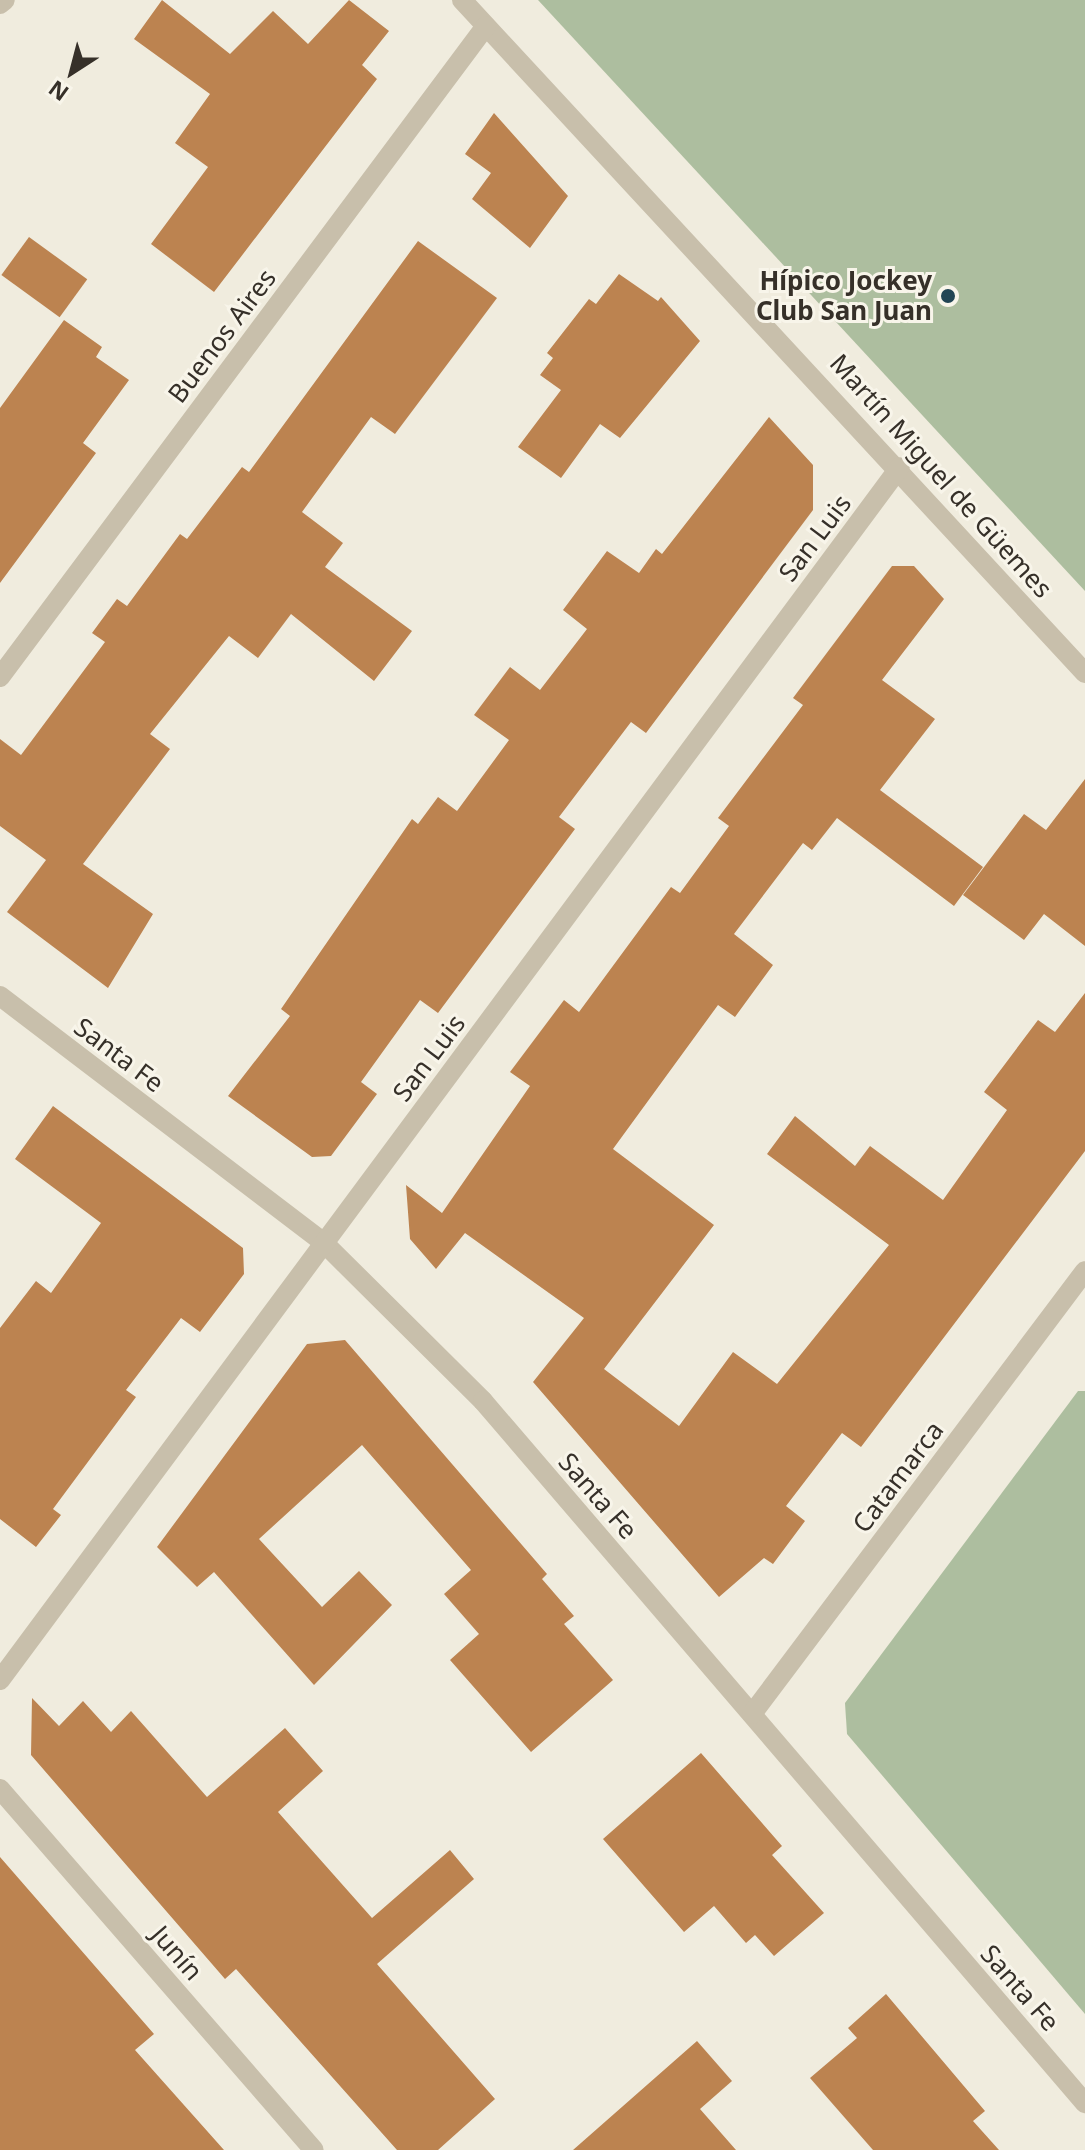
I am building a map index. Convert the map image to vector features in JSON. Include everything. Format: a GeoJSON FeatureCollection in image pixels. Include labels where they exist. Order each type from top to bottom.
{"type":"FeatureCollection","features":[{"type":"Feature","properties":{"kind":"street"},"geometry":{"type":"LineString","coordinates":[[0,4],[5,0]]}},
{"type":"Feature","properties":{"kind":"street","name":"Martín Miguel de Güemes"},"geometry":{"type":"LineString","coordinates":[[462,0],[900,467],[1085,673]]}},
{"type":"Feature","properties":{"kind":"street","name":"Buenos Aires"},"geometry":{"type":"LineString","coordinates":[[0,677],[486,26]]}},
{"type":"Feature","properties":{"kind":"street","name":"San Luis"},"geometry":{"type":"LineString","coordinates":[[0,1680],[900,467]]}},
{"type":"Feature","properties":{"kind":"street","name":"Santa Fe"},"geometry":{"type":"LineString","coordinates":[[0,996],[324,1243],[483,1401],[1085,2103]]}},
{"type":"Feature","properties":{"kind":"street","name":"Catamarca"},"geometry":{"type":"LineString","coordinates":[[752,1714],[1085,1271]]}},
{"type":"Feature","properties":{"kind":"street","name":"Junín"},"geometry":{"type":"LineString","coordinates":[[0,1789],[314,2150]]}},
{"type":"Feature","properties":{"kind":"green space","name":"Hípico Jockey Club San Juan"},"geometry":{"type":"Polygon","coordinates":[[[538,0],[1085,0],[1085,591],[538,0]]]}},
{"type":"Feature","properties":{"kind":"green space"},"geometry":{"type":"Polygon","coordinates":[[[1078,1391],[1085,1391],[1085,2014],[847,1734],[845,1703],[1078,1391]]]}},
{"type":"Feature","properties":{"kind":"building"},"geometry":{"type":"Polygon","coordinates":[[[162,0],[230,54],[273,11],[308,44],[349,0],[389,31],[362,65],[377,79],[214,292],[151,244],[208,167],[175,143],[210,94],[134,39],[162,0]]]}},
{"type":"Feature","properties":{"kind":"building"},"geometry":{"type":"Polygon","coordinates":[[[494,113],[568,196],[530,248],[472,199],[491,173],[465,154],[494,113]]]}},
{"type":"Feature","properties":{"kind":"building"},"geometry":{"type":"Polygon","coordinates":[[[29,237],[87,279],[60,317],[1,275],[29,237]]]}},
{"type":"Feature","properties":{"kind":"building"},"geometry":{"type":"Polygon","coordinates":[[[418,241],[497,298],[395,434],[371,417],[302,512],[343,543],[325,567],[412,631],[374,681],[291,614],[258,658],[229,636],[150,734],[170,749],[83,864],[153,914],[108,988],[7,912],[46,860],[0,826],[0,739],[21,755],[105,642],[92,633],[117,599],[127,606],[180,534],[187,539],[242,467],[249,472],[418,241]]]}},
{"type":"Feature","properties":{"kind":"building"},"geometry":{"type":"Polygon","coordinates":[[[619,274],[658,301],[661,297],[700,341],[620,438],[600,424],[561,478],[518,447],[561,390],[540,375],[553,358],[547,353],[589,299],[596,304],[619,274]]]}},
{"type":"Feature","properties":{"kind":"building"},"geometry":{"type":"Polygon","coordinates":[[[64,320],[102,347],[96,357],[129,380],[83,443],[96,453],[0,583],[0,408],[64,320]]]}},
{"type":"Feature","properties":{"kind":"building"},"geometry":{"type":"Polygon","coordinates":[[[769,417],[813,465],[813,510],[646,733],[631,722],[559,817],[575,829],[438,1013],[420,1000],[361,1082],[377,1094],[331,1156],[312,1157],[228,1096],[290,1016],[281,1009],[412,819],[418,824],[438,797],[457,811],[509,740],[474,715],[510,667],[540,690],[587,629],[563,610],[607,551],[639,573],[656,549],[662,554],[769,417]]]}},
{"type":"Feature","properties":{"kind":"building"},"geometry":{"type":"Polygon","coordinates":[[[892,566],[914,566],[944,599],[882,680],[935,719],[880,790],[983,867],[954,906],[837,818],[812,850],[803,843],[734,934],[773,965],[735,1017],[718,1005],[613,1149],[714,1225],[604,1369],[679,1426],[733,1352],[777,1384],[889,1245],[767,1154],[795,1116],[855,1166],[870,1146],[943,1200],[1007,1110],[984,1092],[1038,1020],[1055,1032],[1085,993],[1085,1151],[861,1447],[842,1433],[786,1506],[805,1521],[773,1564],[764,1558],[719,1597],[533,1382],[584,1318],[465,1233],[436,1269],[410,1239],[406,1185],[442,1213],[530,1086],[510,1072],[564,1000],[579,1012],[671,887],[680,893],[729,826],[718,818],[803,705],[793,698],[892,566]]]}},
{"type":"Feature","properties":{"kind":"building"},"geometry":{"type":"Polygon","coordinates":[[[1085,779],[1085,946],[1044,914],[1024,940],[963,895],[1024,814],[1046,830],[1085,779]]]}},
{"type":"Feature","properties":{"kind":"building"},"geometry":{"type":"Polygon","coordinates":[[[53,1106],[243,1248],[244,1274],[200,1332],[181,1318],[126,1390],[136,1397],[53,1509],[61,1515],[36,1547],[0,1519],[0,1328],[36,1281],[51,1293],[101,1223],[15,1159],[53,1106]]]}},
{"type":"Feature","properties":{"kind":"building"},"geometry":{"type":"Polygon","coordinates":[[[345,1340],[547,1574],[542,1579],[574,1616],[564,1624],[613,1680],[531,1752],[450,1660],[479,1634],[444,1594],[471,1570],[362,1445],[259,1539],[322,1607],[359,1571],[392,1605],[314,1685],[214,1572],[197,1587],[157,1547],[307,1344],[345,1340]]]}},
{"type":"Feature","properties":{"kind":"building"},"geometry":{"type":"Polygon","coordinates":[[[32,1698],[59,1726],[83,1701],[111,1732],[131,1711],[207,1797],[285,1728],[323,1771],[278,1812],[372,1918],[450,1850],[474,1879],[377,1964],[495,2099],[438,2150],[397,2150],[236,1969],[225,1979],[31,1755],[32,1698]]]}},
{"type":"Feature","properties":{"kind":"building"},"geometry":{"type":"Polygon","coordinates":[[[701,1753],[782,1846],[772,1855],[824,1913],[774,1956],[755,1935],[746,1943],[714,1906],[684,1932],[603,1839],[701,1753]]]}},
{"type":"Feature","properties":{"kind":"building"},"geometry":{"type":"Polygon","coordinates":[[[0,1857],[154,2034],[135,2050],[224,2150],[0,2150],[0,1857]]]}},
{"type":"Feature","properties":{"kind":"building"},"geometry":{"type":"Polygon","coordinates":[[[886,1994],[985,2111],[973,2121],[999,2150],[873,2150],[810,2078],[857,2038],[848,2028],[886,1994]]]}},
{"type":"Feature","properties":{"kind":"building"},"geometry":{"type":"Polygon","coordinates":[[[697,2041],[732,2081],[700,2109],[736,2150],[573,2150],[697,2041]]]}},
{"type":"Feature","properties":{"kind":"place","name":"Hípico Jockey Club San Juan"},"geometry":{"type":"Point","coordinates":[948,296]}}]}
